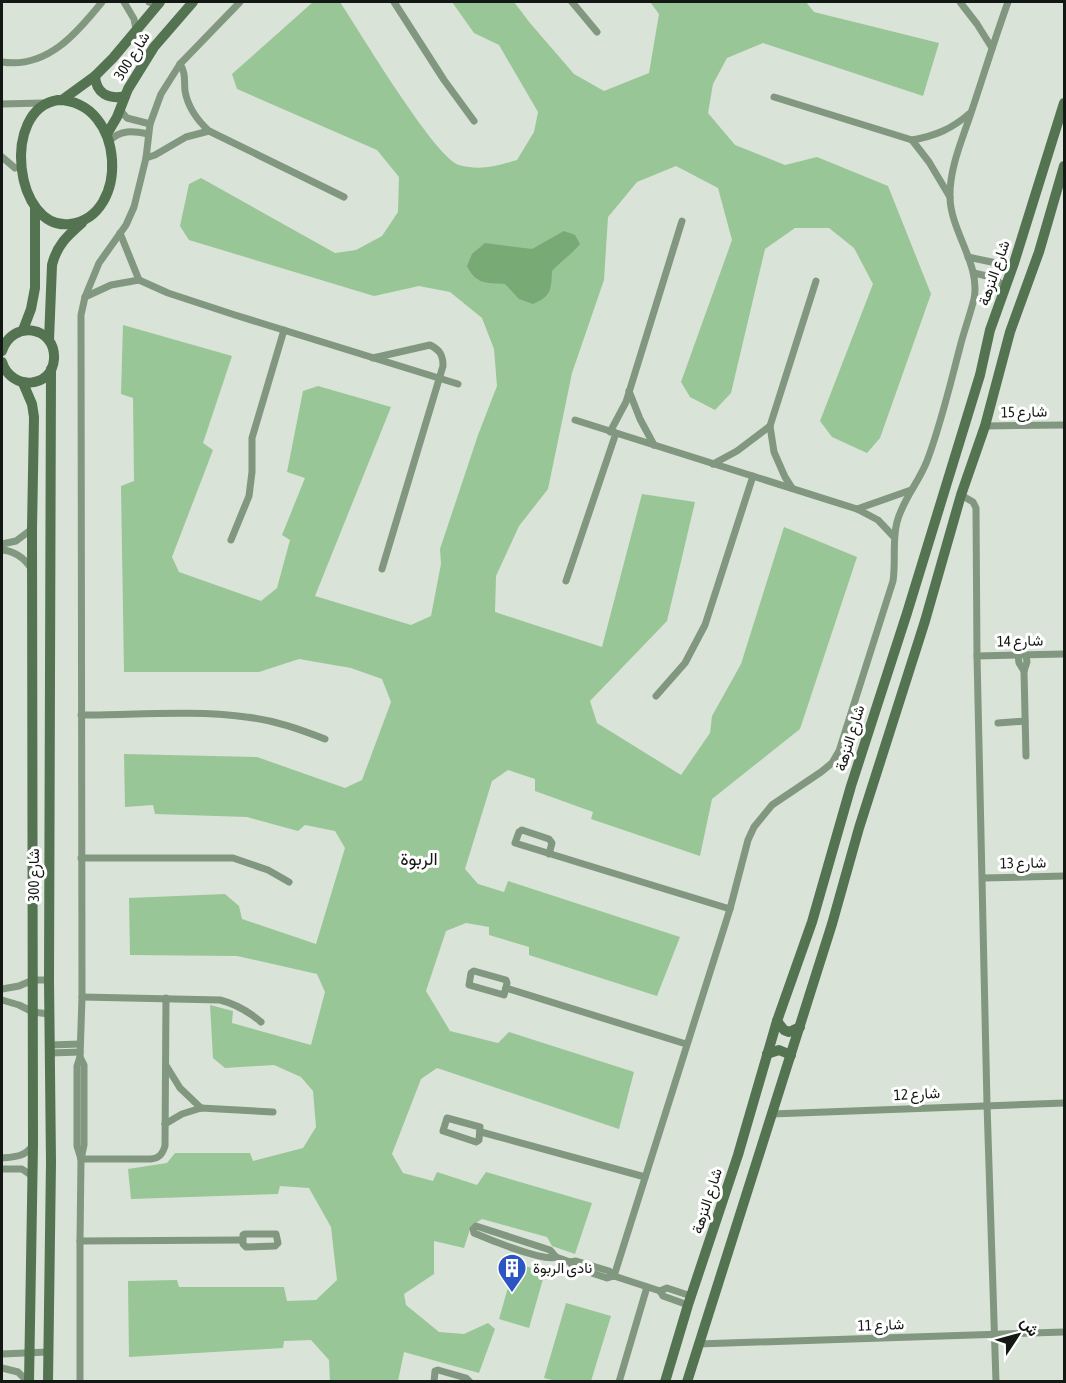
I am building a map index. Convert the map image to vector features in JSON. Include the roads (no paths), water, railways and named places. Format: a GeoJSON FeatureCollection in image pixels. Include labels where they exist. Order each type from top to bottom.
{"type":"FeatureCollection","features":[{"type":"Feature","properties":{"kind":"street"},"geometry":{"type":"LineString","coordinates":[[2,62],[35,59],[60,47],[81,28],[102,2]]}},
{"type":"Feature","properties":{"kind":"street"},"geometry":{"type":"LineString","coordinates":[[124,2],[134,19],[136,29]]}},
{"type":"Feature","properties":{"kind":"street","name":"شارع 300"},"geometry":{"type":"LineString","coordinates":[[62,100],[95,76],[156,2]]}},
{"type":"Feature","properties":{"kind":"street","name":"شارع 300"},"geometry":{"type":"LineString","coordinates":[[108,138],[125,96],[154,47],[193,2]]}},
{"type":"Feature","properties":{"kind":"street"},"geometry":{"type":"LineString","coordinates":[[80,1382],[81,1159],[77,1146],[77,1066],[80,1055],[82,997],[81,315],[85,297],[99,263],[126,225],[134,207],[146,158],[150,124],[161,94],[180,64],[240,2]]}},
{"type":"Feature","properties":{"kind":"street"},"geometry":{"type":"LineString","coordinates":[[394,2],[444,80],[474,121]]}},
{"type":"Feature","properties":{"kind":"street"},"geometry":{"type":"LineString","coordinates":[[572,2],[597,32]]}},
{"type":"Feature","properties":{"kind":"street"},"geometry":{"type":"LineString","coordinates":[[960,2],[992,48]]}},
{"type":"Feature","properties":{"kind":"street"},"geometry":{"type":"LineString","coordinates":[[614,1276],[730,909],[748,840],[754,827],[772,805],[821,772],[832,763],[839,751],[893,580],[896,565],[894,537],[900,512],[927,461],[947,399],[974,299],[974,273],[956,228],[950,197],[955,162],[1008,2]]}},
{"type":"Feature","properties":{"kind":"street"},"geometry":{"type":"LineString","coordinates":[[180,64],[185,75],[188,101],[200,123],[209,131],[344,197]]}},
{"type":"Feature","properties":{"kind":"street"},"geometry":{"type":"LineString","coordinates":[[95,76],[96,85],[106,95],[115,98],[125,96]]}},
{"type":"Feature","properties":{"kind":"street"},"geometry":{"type":"LineString","coordinates":[[774,97],[912,140],[944,132],[972,112]]}},
{"type":"Feature","properties":{"kind":"street"},"geometry":{"type":"LineString","coordinates":[[2,104],[62,100],[77,103],[90,110],[100,121],[108,138],[112,161],[109,185],[100,205],[68,234],[55,254],[52,265],[49,340]]}},
{"type":"Feature","properties":{"kind":"street"},"geometry":{"type":"LineString","coordinates":[[44,103],[25,116],[16,128],[13,144],[15,168],[21,188],[44,218],[60,224],[78,223],[88,218]]}},
{"type":"Feature","properties":{"kind":"street","name":"شارع النزهة"},"geometry":{"type":"LineString","coordinates":[[665,1382],[689,1300],[738,1155],[777,1021],[812,922],[845,806],[980,375],[990,330],[1065,103]]}},
{"type":"Feature","properties":{"kind":"street"},"geometry":{"type":"LineString","coordinates":[[120,110],[127,118],[150,124]]}},
{"type":"Feature","properties":{"kind":"street"},"geometry":{"type":"LineString","coordinates":[[146,158],[186,137],[209,131]]}},
{"type":"Feature","properties":{"kind":"street"},"geometry":{"type":"LineString","coordinates":[[108,138],[130,132],[148,135]]}},
{"type":"Feature","properties":{"kind":"street"},"geometry":{"type":"LineString","coordinates":[[912,140],[929,162],[950,197]]}},
{"type":"Feature","properties":{"kind":"street"},"geometry":{"type":"LineString","coordinates":[[2,157],[15,168]]}},
{"type":"Feature","properties":{"kind":"street"},"geometry":{"type":"LineString","coordinates":[[687,1382],[832,924],[859,828],[925,621],[955,514],[985,426],[1010,332],[1039,252],[1064,169]]}},
{"type":"Feature","properties":{"kind":"street"},"geometry":{"type":"LineString","coordinates":[[23,330],[31,309],[35,288],[35,209]]}},
{"type":"Feature","properties":{"kind":"street"},"geometry":{"type":"LineString","coordinates":[[566,581],[682,221]]}},
{"type":"Feature","properties":{"kind":"street"},"geometry":{"type":"LineString","coordinates":[[120,233],[139,280]]}},
{"type":"Feature","properties":{"kind":"street"},"geometry":{"type":"LineString","coordinates":[[968,257],[1001,264],[1014,263]]}},
{"type":"Feature","properties":{"kind":"street"},"geometry":{"type":"LineString","coordinates":[[974,273],[991,277],[1006,287]]}},
{"type":"Feature","properties":{"kind":"street"},"geometry":{"type":"LineString","coordinates":[[85,297],[111,285],[139,280],[168,293],[458,384]]}},
{"type":"Feature","properties":{"kind":"street"},"geometry":{"type":"LineString","coordinates":[[792,488],[774,452],[770,426],[816,281]]}},
{"type":"Feature","properties":{"kind":"street"},"geometry":{"type":"LineString","coordinates":[[3,345],[13,334],[23,330],[38,332],[49,340]]}},
{"type":"Feature","properties":{"kind":"street"},"geometry":{"type":"LineString","coordinates":[[231,540],[249,496],[252,438],[284,330]]}},
{"type":"Feature","properties":{"kind":"street","name":"شارع 300"},"geometry":{"type":"LineString","coordinates":[[48,1382],[51,1162],[49,980],[51,369],[54,351],[49,340]]}},
{"type":"Feature","properties":{"kind":"street"},"geometry":{"type":"LineString","coordinates":[[372,358],[430,345],[438,349],[443,357],[444,366],[382,569]]}},
{"type":"Feature","properties":{"kind":"street"},"geometry":{"type":"LineString","coordinates":[[2,362],[4,373],[23,383],[42,379],[51,369]]}},
{"type":"Feature","properties":{"kind":"street","name":"شارع 300"},"geometry":{"type":"LineString","coordinates":[[23,383],[32,404],[34,417],[32,529],[33,1177],[32,1352],[29,1382]]}},
{"type":"Feature","properties":{"kind":"street"},"geometry":{"type":"LineString","coordinates":[[629,391],[654,445]]}},
{"type":"Feature","properties":{"kind":"street"},"geometry":{"type":"LineString","coordinates":[[32,404],[42,396],[51,397]]}},
{"type":"Feature","properties":{"kind":"street"},"geometry":{"type":"LineString","coordinates":[[575,420],[857,509],[878,520],[894,537]]}},
{"type":"Feature","properties":{"kind":"street","name":"شارع 15"},"geometry":{"type":"LineString","coordinates":[[985,426],[1065,425]]}},
{"type":"Feature","properties":{"kind":"street"},"geometry":{"type":"LineString","coordinates":[[713,464],[749,444],[770,426]]}},
{"type":"Feature","properties":{"kind":"street"},"geometry":{"type":"LineString","coordinates":[[656,696],[685,663],[705,625],[753,476]]}},
{"type":"Feature","properties":{"kind":"street"},"geometry":{"type":"LineString","coordinates":[[857,509],[911,490]]}},
{"type":"Feature","properties":{"kind":"street"},"geometry":{"type":"LineString","coordinates":[[961,495],[973,502],[976,508],[987,1104],[996,1382]]}},
{"type":"Feature","properties":{"kind":"street"},"geometry":{"type":"LineString","coordinates":[[938,508],[943,515],[955,514]]}},
{"type":"Feature","properties":{"kind":"street"},"geometry":{"type":"LineString","coordinates":[[2,544],[16,541],[32,529]]}},
{"type":"Feature","properties":{"kind":"street"},"geometry":{"type":"LineString","coordinates":[[930,537],[941,536],[947,542]]}},
{"type":"Feature","properties":{"kind":"street"},"geometry":{"type":"LineString","coordinates":[[16,541],[18,548],[16,554]]}},
{"type":"Feature","properties":{"kind":"street"},"geometry":{"type":"LineString","coordinates":[[2,550],[16,554],[32,569]]}},
{"type":"Feature","properties":{"kind":"street","name":"شارع 14"},"geometry":{"type":"LineString","coordinates":[[977,656],[1065,654]]}},
{"type":"Feature","properties":{"kind":"street"},"geometry":{"type":"LineString","coordinates":[[1022,655],[1019,663],[1024,671],[1026,756]]}},
{"type":"Feature","properties":{"kind":"street"},"geometry":{"type":"LineString","coordinates":[[33,675],[41,678],[50,666]]}},
{"type":"Feature","properties":{"kind":"street"},"geometry":{"type":"LineString","coordinates":[[33,703],[41,692],[46,692],[50,696]]}},
{"type":"Feature","properties":{"kind":"street"},"geometry":{"type":"LineString","coordinates":[[81,715],[218,714],[282,724],[325,739]]}},
{"type":"Feature","properties":{"kind":"street"},"geometry":{"type":"LineString","coordinates":[[998,723],[1025,721]]}},
{"type":"Feature","properties":{"kind":"street"},"geometry":{"type":"LineString","coordinates":[[549,854],[552,843],[549,839],[522,830],[519,832],[515,843],[549,854],[730,909]]}},
{"type":"Feature","properties":{"kind":"street"},"geometry":{"type":"LineString","coordinates":[[81,858],[233,858],[268,870],[289,882]]}},
{"type":"Feature","properties":{"kind":"street","name":"شارع 13"},"geometry":{"type":"LineString","coordinates":[[983,878],[1065,876]]}},
{"type":"Feature","properties":{"kind":"street"},"geometry":{"type":"LineString","coordinates":[[474,971],[503,979],[507,983],[506,988],[502,995],[471,986],[468,983],[474,971]]}},
{"type":"Feature","properties":{"kind":"street"},"geometry":{"type":"LineString","coordinates":[[5,989],[33,980],[49,980]]}},
{"type":"Feature","properties":{"kind":"street"},"geometry":{"type":"LineString","coordinates":[[506,988],[686,1044]]}},
{"type":"Feature","properties":{"kind":"street"},"geometry":{"type":"LineString","coordinates":[[5,989],[14,996],[12,1003]]}},
{"type":"Feature","properties":{"kind":"street"},"geometry":{"type":"LineString","coordinates":[[82,997],[220,1000],[249,1011],[261,1022]]}},
{"type":"Feature","properties":{"kind":"street"},"geometry":{"type":"LineString","coordinates":[[81,1159],[158,1158],[163,1153],[165,1146],[166,998]]}},
{"type":"Feature","properties":{"kind":"street"},"geometry":{"type":"LineString","coordinates":[[2,1000],[33,1012],[49,1014]]}},
{"type":"Feature","properties":{"kind":"street"},"geometry":{"type":"LineString","coordinates":[[777,1021],[784,1030],[795,1030],[800,1027]]}},
{"type":"Feature","properties":{"kind":"street"},"geometry":{"type":"LineString","coordinates":[[50,1049],[80,1044]]}},
{"type":"Feature","properties":{"kind":"street"},"geometry":{"type":"LineString","coordinates":[[50,1049],[80,1055]]}},
{"type":"Feature","properties":{"kind":"street"},"geometry":{"type":"LineString","coordinates":[[767,1054],[779,1050],[791,1055]]}},
{"type":"Feature","properties":{"kind":"street"},"geometry":{"type":"LineString","coordinates":[[165,1064],[180,1088],[201,1108]]}},
{"type":"Feature","properties":{"kind":"street","name":"شارع 12"},"geometry":{"type":"LineString","coordinates":[[772,1114],[987,1104],[1065,1103]]}},
{"type":"Feature","properties":{"kind":"street"},"geometry":{"type":"LineString","coordinates":[[165,1124],[182,1114],[201,1108],[273,1112]]}},
{"type":"Feature","properties":{"kind":"street"},"geometry":{"type":"LineString","coordinates":[[450,1118],[480,1127],[481,1132],[476,1142],[446,1133],[443,1129],[445,1120],[450,1118]]}},
{"type":"Feature","properties":{"kind":"street"},"geometry":{"type":"LineString","coordinates":[[481,1132],[645,1177]]}},
{"type":"Feature","properties":{"kind":"street"},"geometry":{"type":"LineString","coordinates":[[2,1158],[19,1157],[28,1152],[33,1145]]}},
{"type":"Feature","properties":{"kind":"street"},"geometry":{"type":"LineString","coordinates":[[2,1169],[22,1169],[33,1177]]}},
{"type":"Feature","properties":{"kind":"street"},"geometry":{"type":"LineString","coordinates":[[556,1257],[547,1258],[508,1246],[474,1233],[473,1229],[476,1226],[550,1251],[556,1257],[570,1262],[573,1268],[608,1278],[614,1276],[660,1291],[667,1288],[689,1300]]}},
{"type":"Feature","properties":{"kind":"street"},"geometry":{"type":"LineString","coordinates":[[245,1234],[274,1234],[278,1243],[275,1246],[246,1247],[242,1240],[245,1234]]}},
{"type":"Feature","properties":{"kind":"street"},"geometry":{"type":"LineString","coordinates":[[508,1246],[511,1237]]}},
{"type":"Feature","properties":{"kind":"street"},"geometry":{"type":"LineString","coordinates":[[80,1241],[242,1240]]}},
{"type":"Feature","properties":{"kind":"street"},"geometry":{"type":"LineString","coordinates":[[619,1382],[647,1287]]}},
{"type":"Feature","properties":{"kind":"street","name":"شارع 11"},"geometry":{"type":"LineString","coordinates":[[698,1344],[1065,1332]]}},
{"type":"Feature","properties":{"kind":"street"},"geometry":{"type":"LineString","coordinates":[[29,1382],[18,1372],[2,1368],[3,1354],[48,1352]]}},
{"type":"Feature","properties":{"kind":"street"},"geometry":{"type":"LineString","coordinates":[[434,1382],[435,1371],[438,1370],[466,1378],[470,1382]]}},
{"type":"Feature","properties":{"kind":"place","name":"نادى الربوة"},"geometry":{"type":"Point","coordinates":[512,1294]}},
{"type":"Feature","properties":{"kind":"district","name":"الربوة"},"geometry":{"type":"Point","coordinates":[419,859]}}]}
